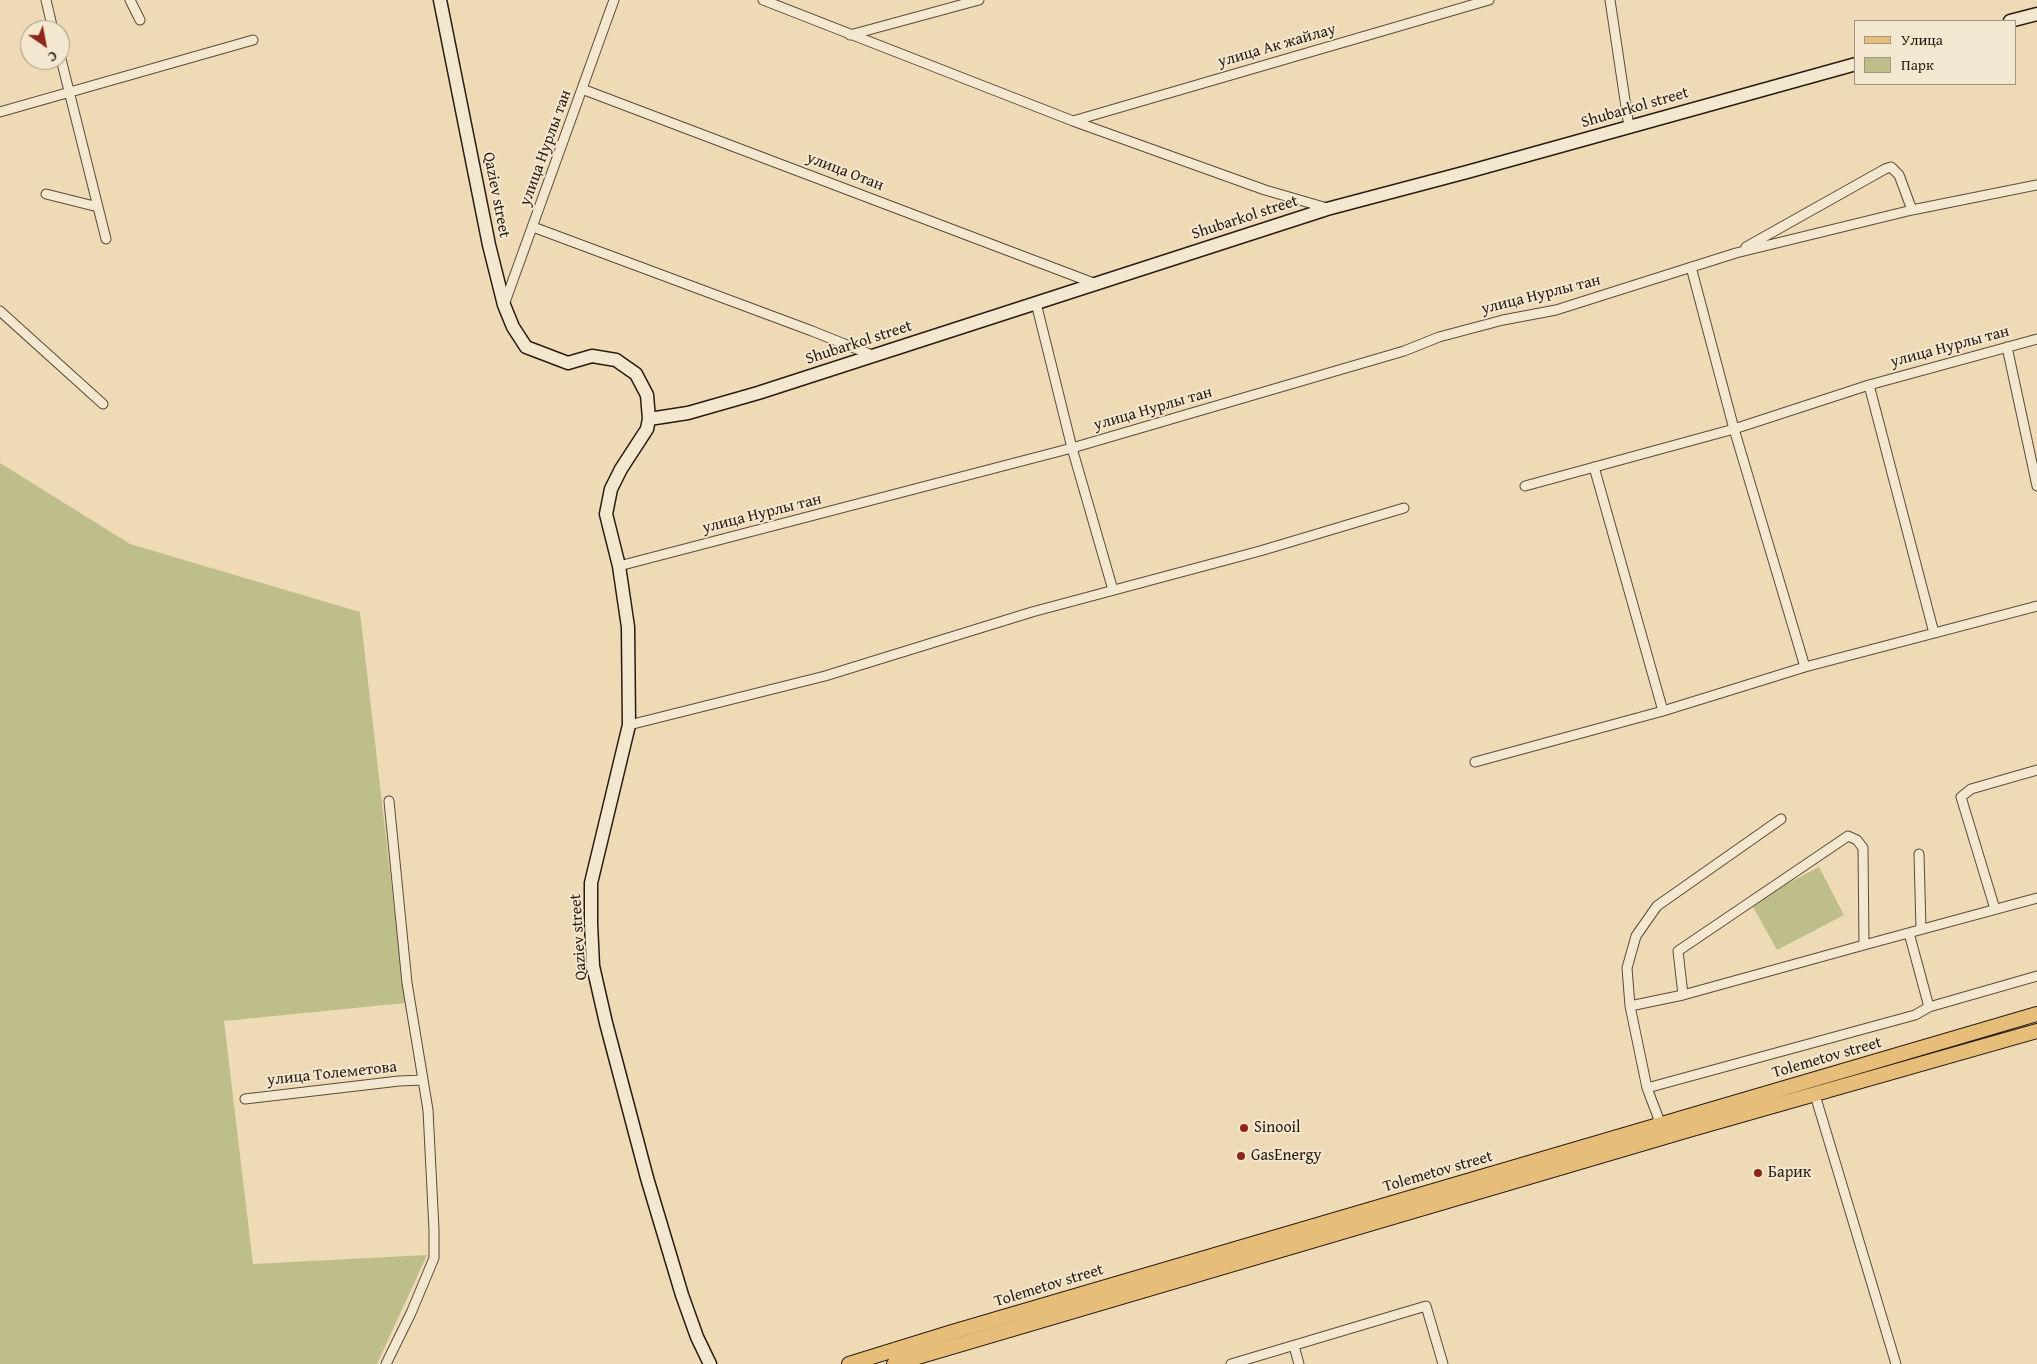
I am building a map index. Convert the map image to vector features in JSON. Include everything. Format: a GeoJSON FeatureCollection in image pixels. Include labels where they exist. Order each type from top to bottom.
{"type":"FeatureCollection","features":[{"type":"Feature","properties":{"kind":"main road","name":"Tolemetov street"},"geometry":{"type":"LineString","coordinates":[[894,1364],[1691,1123],[2037,1014]]}},
{"type":"Feature","properties":{"kind":"main road","name":"Tolemetov street"},"geometry":{"type":"LineString","coordinates":[[849,1364],[949,1333],[1658,1126],[1691,1123],[1815,1095],[2037,1031]]}},
{"type":"Feature","properties":{"kind":"street"},"geometry":{"type":"LineString","coordinates":[[46,0],[51,20]]}},
{"type":"Feature","properties":{"kind":"street"},"geometry":{"type":"LineString","coordinates":[[130,0],[140,20]]}},
{"type":"Feature","properties":{"kind":"street","name":"Qaziev street"},"geometry":{"type":"LineString","coordinates":[[440,0],[484,224],[504,305],[513,327],[526,347],[568,363],[592,356],[616,360],[636,374],[647,395],[649,419],[637,446],[621,469],[611,489],[606,514],[619,566],[628,627],[629,725],[592,883],[593,966],[647,1178],[682,1295],[697,1337],[710,1364]]}},
{"type":"Feature","properties":{"kind":"street","name":"улица Нурлы тан"},"geometry":{"type":"LineString","coordinates":[[504,305],[614,0]]}},
{"type":"Feature","properties":{"kind":"street"},"geometry":{"type":"LineString","coordinates":[[763,0],[1073,121],[1265,190],[1327,208]]}},
{"type":"Feature","properties":{"kind":"street"},"geometry":{"type":"LineString","coordinates":[[850,35],[979,0]]}},
{"type":"Feature","properties":{"kind":"street","name":"улица Ак жайлау"},"geometry":{"type":"LineString","coordinates":[[1073,121],[1489,0]]}},
{"type":"Feature","properties":{"kind":"street"},"geometry":{"type":"LineString","coordinates":[[1610,0],[1629,127]]}},
{"type":"Feature","properties":{"kind":"street"},"geometry":{"type":"LineString","coordinates":[[2014,20],[2037,14]]}},
{"type":"Feature","properties":{"kind":"street"},"geometry":{"type":"LineString","coordinates":[[0,112],[253,40]]}},
{"type":"Feature","properties":{"kind":"street","name":"Shubarkol street"},"geometry":{"type":"LineString","coordinates":[[649,419],[688,413],[714,406],[1327,208],[1854,65]]}},
{"type":"Feature","properties":{"kind":"street"},"geometry":{"type":"LineString","coordinates":[[64,70],[106,239]]}},
{"type":"Feature","properties":{"kind":"street","name":"улица Отан"},"geometry":{"type":"LineString","coordinates":[[582,89],[1096,284]]}},
{"type":"Feature","properties":{"kind":"street"},"geometry":{"type":"LineString","coordinates":[[1736,253],[1891,167],[1899,175],[1912,210]]}},
{"type":"Feature","properties":{"kind":"street"},"geometry":{"type":"LineString","coordinates":[[1736,253],[1912,210],[2037,185]]}},
{"type":"Feature","properties":{"kind":"street"},"geometry":{"type":"LineString","coordinates":[[46,194],[98,208]]}},
{"type":"Feature","properties":{"kind":"street"},"geometry":{"type":"LineString","coordinates":[[533,227],[872,355]]}},
{"type":"Feature","properties":{"kind":"street","name":"улица Нурлы тан"},"geometry":{"type":"LineString","coordinates":[[619,566],[1072,448],[1404,350],[1439,337],[1502,320],[1556,310],[1736,253]]}},
{"type":"Feature","properties":{"kind":"street"},"geometry":{"type":"LineString","coordinates":[[1691,267],[1734,429],[1805,667]]}},
{"type":"Feature","properties":{"kind":"street"},"geometry":{"type":"LineString","coordinates":[[1036,303],[1072,448],[1113,590]]}},
{"type":"Feature","properties":{"kind":"street"},"geometry":{"type":"LineString","coordinates":[[0,311],[103,404]]}},
{"type":"Feature","properties":{"kind":"street","name":"улица Нурлы тан"},"geometry":{"type":"LineString","coordinates":[[1525,486],[1734,429],[1868,384],[2037,339]]}},
{"type":"Feature","properties":{"kind":"street"},"geometry":{"type":"LineString","coordinates":[[2008,347],[2037,486]]}},
{"type":"Feature","properties":{"kind":"street"},"geometry":{"type":"LineString","coordinates":[[1868,384],[1934,633]]}},
{"type":"Feature","properties":{"kind":"street"},"geometry":{"type":"LineString","coordinates":[[1594,467],[1663,711]]}},
{"type":"Feature","properties":{"kind":"street"},"geometry":{"type":"LineString","coordinates":[[629,725],[824,676],[1032,612],[1260,551],[1404,508]]}},
{"type":"Feature","properties":{"kind":"street"},"geometry":{"type":"LineString","coordinates":[[1475,762],[1663,711],[1805,667],[2037,606]]}},
{"type":"Feature","properties":{"kind":"street"},"geometry":{"type":"LineString","coordinates":[[1995,909],[1962,797],[1971,789],[2037,770]]}},
{"type":"Feature","properties":{"kind":"street"},"geometry":{"type":"LineString","coordinates":[[386,1364],[411,1313],[434,1258],[428,1110],[407,983],[389,801]]}},
{"type":"Feature","properties":{"kind":"street"},"geometry":{"type":"LineString","coordinates":[[1658,1126],[1658,1117],[1647,1088],[1630,1006],[1627,968],[1636,936],[1657,906],[1781,819]]}},
{"type":"Feature","properties":{"kind":"street"},"geometry":{"type":"LineString","coordinates":[[1683,995],[1678,951],[1848,836],[1858,840],[1863,848],[1864,945]]}},
{"type":"Feature","properties":{"kind":"street"},"geometry":{"type":"LineString","coordinates":[[1919,854],[1920,929]]}},
{"type":"Feature","properties":{"kind":"street"},"geometry":{"type":"LineString","coordinates":[[1630,1006],[1683,995],[2037,898]]}},
{"type":"Feature","properties":{"kind":"street"},"geometry":{"type":"LineString","coordinates":[[1909,932],[1929,1007]]}},
{"type":"Feature","properties":{"kind":"street"},"geometry":{"type":"LineString","coordinates":[[1647,1088],[1914,1014],[1929,1007],[2037,976]]}},
{"type":"Feature","properties":{"kind":"street","name":"улица Толеметова"},"geometry":{"type":"LineString","coordinates":[[245,1099],[399,1081],[423,1080]]}},
{"type":"Feature","properties":{"kind":"street"},"geometry":{"type":"LineString","coordinates":[[1815,1095],[1896,1364]]}},
{"type":"Feature","properties":{"kind":"street"},"geometry":{"type":"LineString","coordinates":[[1232,1364],[1426,1306],[1443,1364]]}},
{"type":"Feature","properties":{"kind":"street"},"geometry":{"type":"LineString","coordinates":[[1294,1346],[1299,1364]]}},
{"type":"Feature","properties":{"kind":"green space"},"geometry":{"type":"Polygon","coordinates":[[[0,463],[130,544],[360,612],[405,1003],[224,1021],[253,1264],[427,1255],[377,1364],[0,1364],[0,463]]]}},
{"type":"Feature","properties":{"kind":"green space"},"geometry":{"type":"Polygon","coordinates":[[[1819,867],[1844,915],[1777,950],[1751,903],[1819,867]]]}},
{"type":"Feature","properties":{"kind":"place","name":"Sinooil"},"geometry":{"type":"Point","coordinates":[1244,1128]}},
{"type":"Feature","properties":{"kind":"place","name":"GasEnergy"},"geometry":{"type":"Point","coordinates":[1241,1156]}},
{"type":"Feature","properties":{"kind":"place","name":"Барик"},"geometry":{"type":"Point","coordinates":[1758,1173]}}]}
